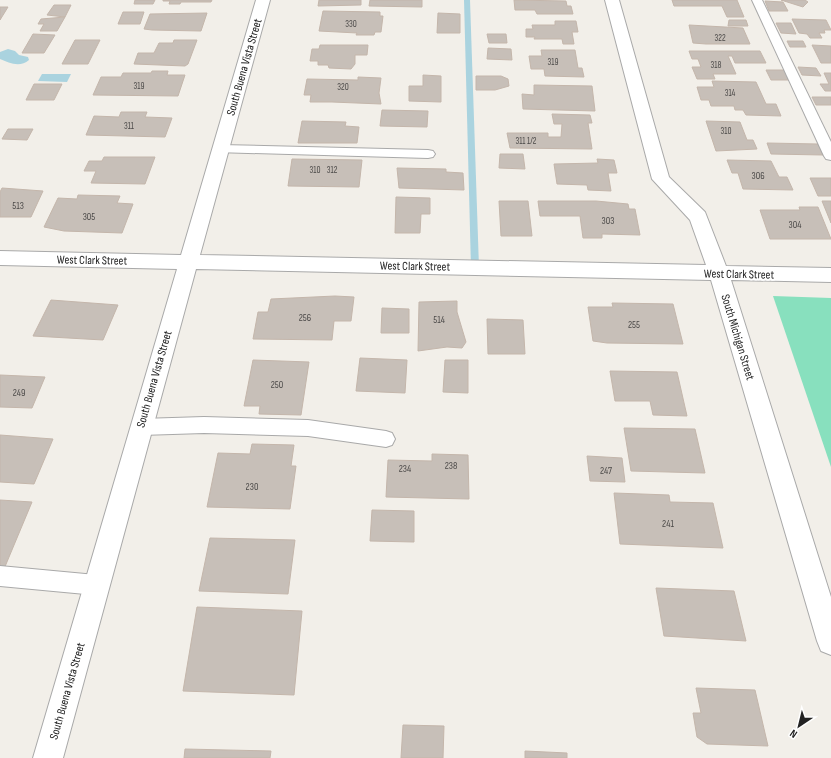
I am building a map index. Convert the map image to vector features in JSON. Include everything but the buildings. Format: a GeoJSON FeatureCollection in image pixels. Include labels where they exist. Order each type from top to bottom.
{"type":"FeatureCollection","features":[{"type":"Feature","properties":{"kind":"street","name":"South Buena Vista Street"},"geometry":{"type":"LineString","coordinates":[[48,758],[263,0]]}},
{"type":"Feature","properties":{"kind":"street","name":"South Michigan Street"},"geometry":{"type":"LineString","coordinates":[[612,0],[661,179],[698,217],[719,274],[831,642]]}},
{"type":"Feature","properties":{"kind":"street","name":"West Clark Street"},"geometry":{"type":"LineString","coordinates":[[0,258],[719,274],[831,275]]}},
{"type":"Feature","properties":{"kind":"lane"},"geometry":{"type":"LineString","coordinates":[[757,0],[831,156]]}},
{"type":"Feature","properties":{"kind":"lane"},"geometry":{"type":"LineString","coordinates":[[220,150],[428,154]]}},
{"type":"Feature","properties":{"kind":"lane"},"geometry":{"type":"LineString","coordinates":[[141,427],[204,425],[308,428],[386,439]]}},
{"type":"Feature","properties":{"kind":"lane"},"geometry":{"type":"LineString","coordinates":[[0,576],[96,585]]}},
{"type":"Feature","properties":{"kind":"green space"},"geometry":{"type":"Polygon","coordinates":[[[773,296],[831,298],[831,467],[773,296]]]}},
{"type":"Feature","properties":{"kind":"water"},"geometry":{"type":"Polygon","coordinates":[[[8,49],[15,51],[19,55],[28,57],[29,60],[22,64],[18,64],[0,59],[0,52],[8,49]]]}},
{"type":"Feature","properties":{"kind":"water"},"geometry":{"type":"Polygon","coordinates":[[[42,74],[71,74],[67,82],[38,81],[42,74]]]}},
{"type":"Feature","properties":{"kind":"waterway"},"geometry":{"type":"LineString","coordinates":[[467,0],[475,268]]}}]}
